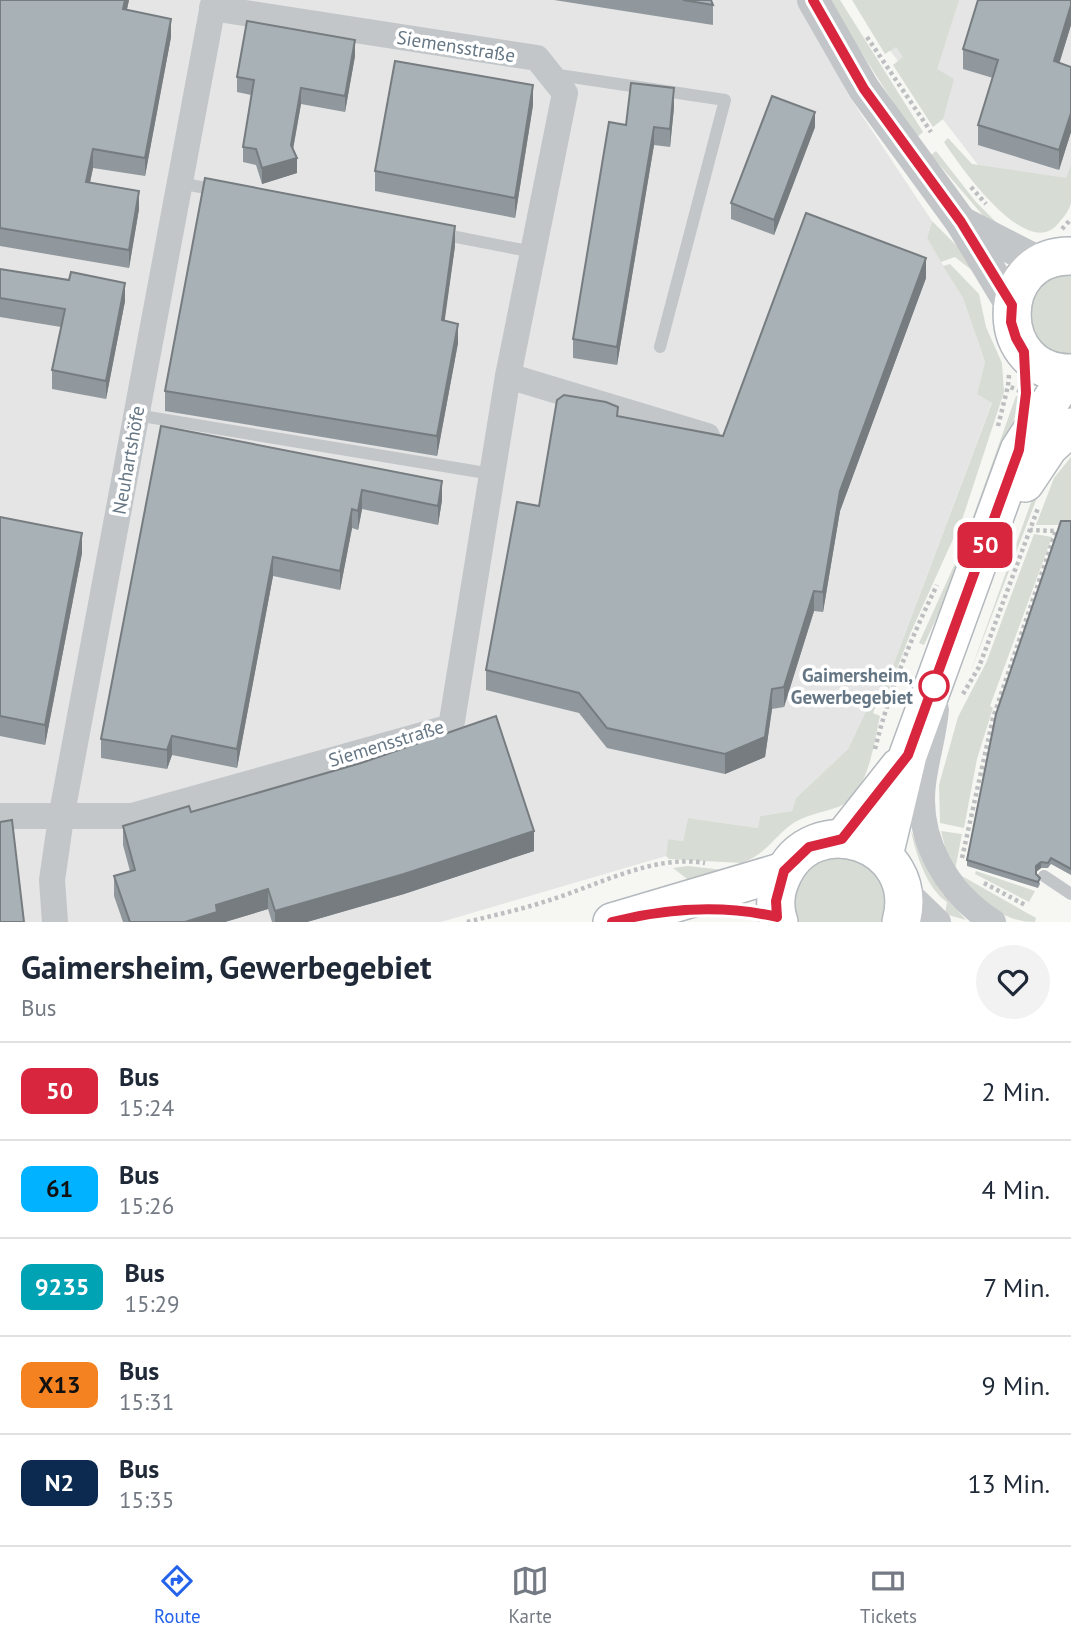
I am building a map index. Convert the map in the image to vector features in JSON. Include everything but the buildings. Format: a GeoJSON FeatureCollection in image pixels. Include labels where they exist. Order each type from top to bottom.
{"type":"FeatureCollection","features":[{"type":"Feature","properties":{"kind":"main road"},"geometry":{"type":"LineString","coordinates":[[1007,442],[1069,373],[1044,367],[1024,352],[1011,322],[1017,288],[1027,274],[1061,256]]}},
{"type":"Feature","properties":{"kind":"main road"},"geometry":{"type":"LineString","coordinates":[[842,839],[908,755],[948,691],[999,507],[1007,442],[1026,393],[1024,352]]}},
{"type":"Feature","properties":{"kind":"main road"},"geometry":{"type":"LineString","coordinates":[[999,507],[1019,490],[1049,447],[1071,427]]}},
{"type":"Feature","properties":{"kind":"main road"},"geometry":{"type":"LineString","coordinates":[[884,856],[908,755]]}},
{"type":"Feature","properties":{"kind":"main road"},"geometry":{"type":"LineString","coordinates":[[612,922],[784,871],[809,847],[842,839],[872,847],[884,856],[897,871],[902,905]]}},
{"type":"Feature","properties":{"kind":"main road"},"geometry":{"type":"LineString","coordinates":[[656,911],[748,911],[778,920],[776,901],[784,871]]}},
{"type":"Feature","properties":{"kind":"street"},"geometry":{"type":"LineString","coordinates":[[813,0],[864,89],[961,222],[1012,305]]}},
{"type":"Feature","properties":{"kind":"street","name":"Siemensstraße"},"geometry":{"type":"LineString","coordinates":[[61,818],[132,816],[450,727],[508,376],[565,93],[537,58],[213,4]]}},
{"type":"Feature","properties":{"kind":"street","name":"Neuhartshöfe"},"geometry":{"type":"LineString","coordinates":[[55,922],[52,880],[61,818],[213,4]]}},
{"type":"Feature","properties":{"kind":"street"},"geometry":{"type":"LineString","coordinates":[[961,222],[1061,256]]}},
{"type":"Feature","properties":{"kind":"street"},"geometry":{"type":"LineString","coordinates":[[508,376],[708,436]]}},
{"type":"Feature","properties":{"kind":"street"},"geometry":{"type":"LineString","coordinates":[[948,691],[934,731],[923,786],[925,827],[948,880],[962,898],[993,922]]}},
{"type":"Feature","properties":{"kind":"street"},"geometry":{"type":"LineString","coordinates":[[0,816],[61,818]]}},
{"type":"Feature","properties":{"kind":"street"},"geometry":{"type":"LineString","coordinates":[[902,905],[938,922]]}},
{"type":"Feature","properties":{"kind":"lane"},"geometry":{"type":"LineString","coordinates":[[548,73],[725,100],[660,347]]}},
{"type":"Feature","properties":{"kind":"lane"},"geometry":{"type":"LineString","coordinates":[[179,183],[233,194]]}},
{"type":"Feature","properties":{"kind":"lane"},"geometry":{"type":"LineString","coordinates":[[424,231],[533,252]]}},
{"type":"Feature","properties":{"kind":"lane"},"geometry":{"type":"LineString","coordinates":[[136,415],[492,474]]}},
{"type":"Feature","properties":{"kind":"lane"},"geometry":{"type":"LineString","coordinates":[[1044,876],[1071,894]]}},
{"type":"Feature","properties":{"kind":"path"},"geometry":{"type":"LineString","coordinates":[[862,28],[937,140]]}},
{"type":"Feature","properties":{"kind":"path"},"geometry":{"type":"LineString","coordinates":[[967,183],[988,207]]}},
{"type":"Feature","properties":{"kind":"path"},"geometry":{"type":"LineString","coordinates":[[1007,442],[1008,386]]}},
{"type":"Feature","properties":{"kind":"path"},"geometry":{"type":"LineString","coordinates":[[948,691],[979,667],[1039,505]]}},
{"type":"Feature","properties":{"kind":"path"},"geometry":{"type":"LineString","coordinates":[[959,869],[993,718],[1056,531],[1030,530]]}},
{"type":"Feature","properties":{"kind":"path"},"geometry":{"type":"LineString","coordinates":[[872,760],[884,713],[910,641],[943,572]]}},
{"type":"Feature","properties":{"kind":"path"},"geometry":{"type":"LineString","coordinates":[[467,922],[547,901],[660,864],[687,860],[710,864]]}},
{"type":"Feature","properties":{"kind":"path"},"geometry":{"type":"LineString","coordinates":[[982,881],[1027,906]]}},
{"type":"Feature","properties":{"kind":"shaded area"},"geometry":{"type":"Polygon","coordinates":[[[0,0],[800,0],[849,96],[932,221],[927,238],[963,298],[985,362],[977,394],[992,402],[882,695],[875,694],[848,749],[796,798],[792,811],[760,816],[758,828],[688,818],[683,841],[668,839],[666,856],[441,922],[0,922],[0,0]]]}},
{"type":"Feature","properties":{"kind":"shaded area"},"geometry":{"type":"Polygon","coordinates":[[[828,0],[840,0],[923,132],[916,138],[828,0]]]}},
{"type":"Feature","properties":{"kind":"shaded area"},"geometry":{"type":"Polygon","coordinates":[[[852,0],[959,0],[937,69],[954,79],[943,119],[933,127],[893,65],[903,57],[896,47],[885,54],[852,0]]]}},
{"type":"Feature","properties":{"kind":"shaded area"},"geometry":{"type":"Polygon","coordinates":[[[862,0],[1071,0],[1071,182],[1022,222],[878,35],[862,0]]]}},
{"type":"Feature","properties":{"kind":"shaded area"},"geometry":{"type":"Polygon","coordinates":[[[948,138],[972,164],[1066,178],[1071,165],[1071,203],[1067,213],[1056,226],[1043,233],[1027,230],[1010,220],[963,169],[944,142],[948,138]]]}},
{"type":"Feature","properties":{"kind":"shaded area"},"geometry":{"type":"Polygon","coordinates":[[[936,151],[976,202],[1008,234],[992,226],[931,155],[936,151]]]}},
{"type":"Feature","properties":{"kind":"shaded area"},"geometry":{"type":"Polygon","coordinates":[[[932,221],[978,267],[974,272],[955,257],[941,262],[927,238],[932,221]]]}},
{"type":"Feature","properties":{"kind":"shaded area"},"geometry":{"type":"Polygon","coordinates":[[[950,264],[979,294],[986,327],[1002,363],[1004,392],[963,517],[911,632],[885,700],[879,698],[873,713],[880,716],[863,780],[848,801],[794,823],[750,860],[742,863],[669,859],[666,856],[668,839],[683,841],[688,818],[758,828],[760,816],[792,811],[796,798],[848,749],[875,693],[882,695],[992,403],[977,394],[985,362],[963,298],[943,266],[950,264]]]}},
{"type":"Feature","properties":{"kind":"shaded area"},"geometry":{"type":"Polygon","coordinates":[[[1071,270],[1071,359],[1038,348],[1025,308],[1037,280],[1071,270]]]}},
{"type":"Feature","properties":{"kind":"shaded area"},"geometry":{"type":"Polygon","coordinates":[[[1016,396],[1022,397],[968,550],[924,645],[919,643],[962,548],[1016,396]]]}},
{"type":"Feature","properties":{"kind":"shaded area"},"geometry":{"type":"Polygon","coordinates":[[[1071,457],[1071,525],[1036,525],[1054,478],[1071,457]]]}},
{"type":"Feature","properties":{"kind":"shaded area"},"geometry":{"type":"Polygon","coordinates":[[[1039,480],[1043,482],[970,673],[1039,480]]]}},
{"type":"Feature","properties":{"kind":"shaded area"},"geometry":{"type":"Polygon","coordinates":[[[1034,534],[1052,537],[990,706],[993,708],[977,759],[964,828],[940,823],[939,785],[958,717],[986,663],[1034,534]]]}},
{"type":"Feature","properties":{"kind":"shaded area"},"geometry":{"type":"Polygon","coordinates":[[[911,831],[942,893],[966,920],[945,914],[947,902],[928,880],[911,831]]]}},
{"type":"Feature","properties":{"kind":"shaded area"},"geometry":{"type":"Polygon","coordinates":[[[941,831],[962,834],[955,870],[946,851],[941,831]]]}},
{"type":"Feature","properties":{"kind":"shaded area"},"geometry":{"type":"Polygon","coordinates":[[[830,851],[880,866],[891,922],[794,922],[794,890],[800,876],[830,851]]]}},
{"type":"Feature","properties":{"kind":"shaded area"},"geometry":{"type":"Polygon","coordinates":[[[688,866],[740,872],[695,885],[673,868],[688,866]]]}},
{"type":"Feature","properties":{"kind":"shaded area"},"geometry":{"type":"Polygon","coordinates":[[[976,871],[1035,891],[1029,902],[975,874],[976,871]]]}},
{"type":"Feature","properties":{"kind":"shaded area"},"geometry":{"type":"Polygon","coordinates":[[[962,876],[1036,918],[1035,922],[1002,914],[985,902],[962,876]]]}},
{"type":"Feature","properties":{"kind":"bus line","name":"50"},"geometry":{"type":"LineString","coordinates":[[612,922],[656,911],[701,908],[748,911],[777,917],[778,886],[784,871],[795,857],[825,840],[842,839],[908,755],[1019,450],[1026,393],[1024,352],[1011,322],[1012,305],[961,222],[864,89],[813,0]]}},
{"type":"Feature","properties":{"kind":"place","name":"Gaimersheim, Gewerbegebiet"},"geometry":{"type":"Point","coordinates":[934,686]}}]}
